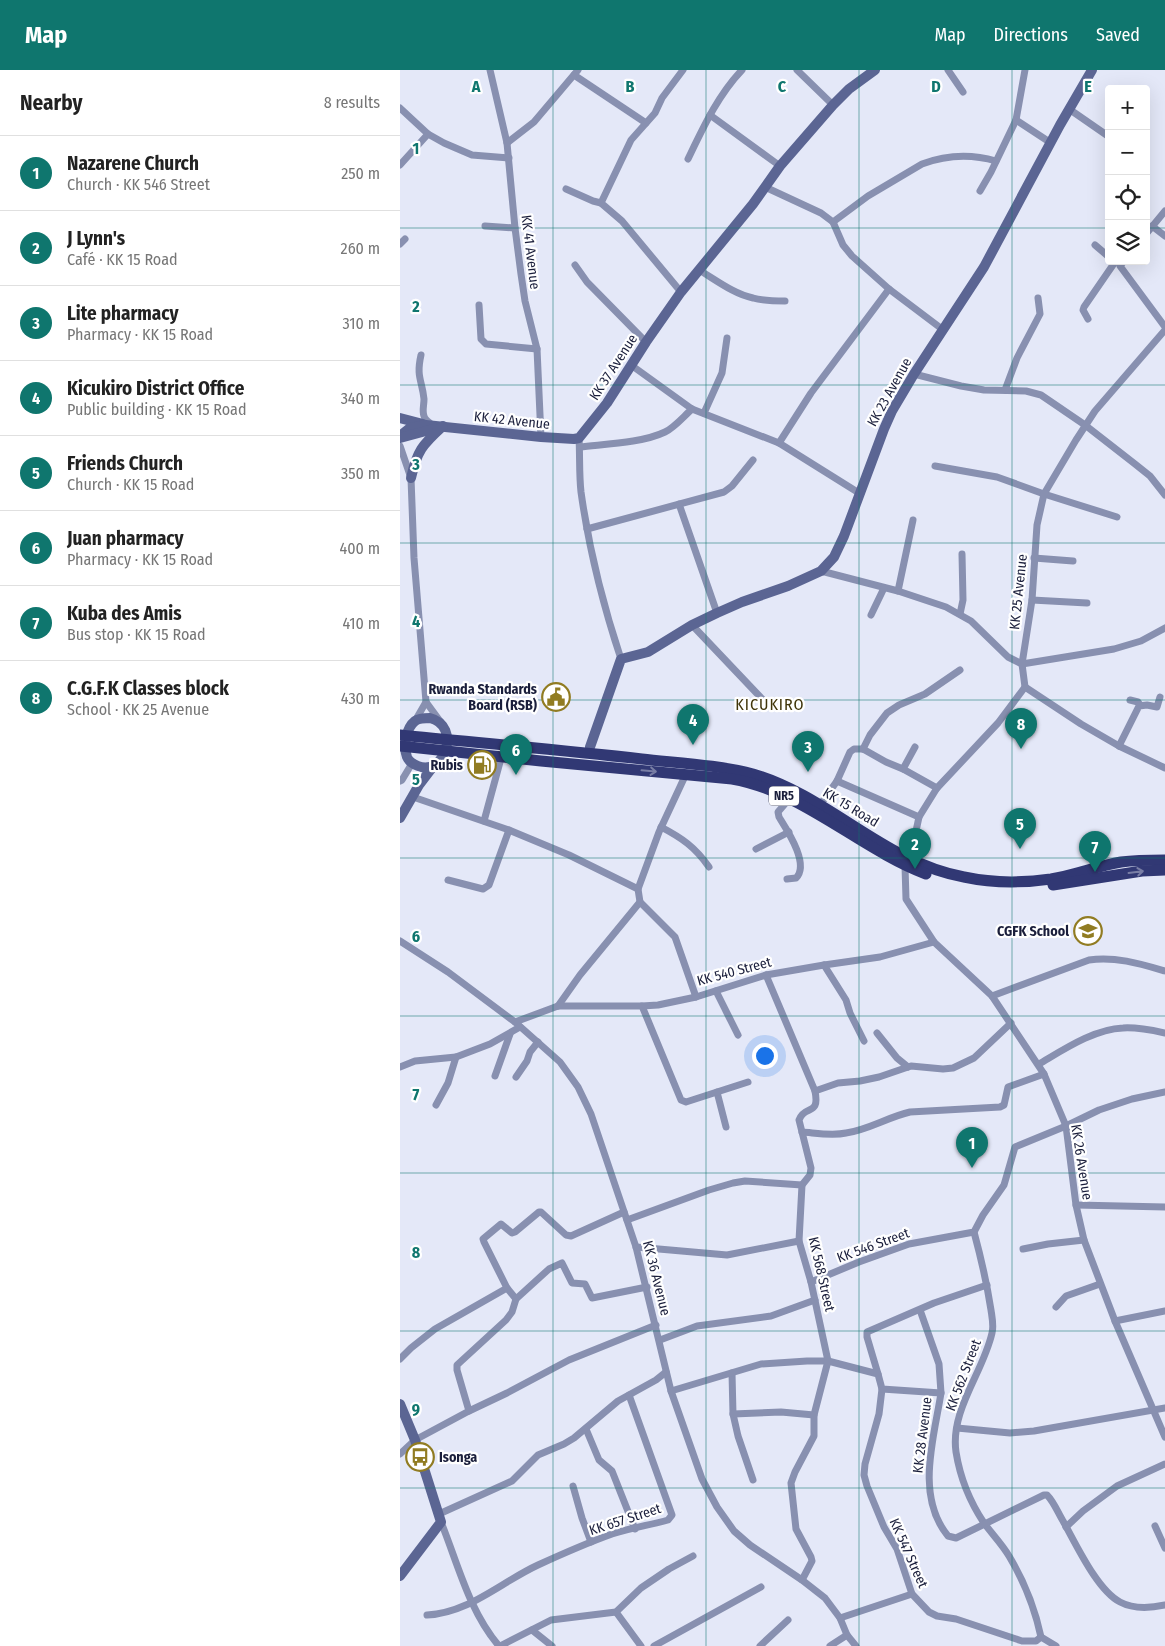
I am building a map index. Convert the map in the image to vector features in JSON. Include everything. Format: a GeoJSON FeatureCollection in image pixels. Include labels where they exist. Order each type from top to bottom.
{"type":"FeatureCollection","features":[{"type":"Feature","properties":{"kind":"highway","name":"KK 15 Road"},"geometry":{"type":"LineString","coordinates":[[406,728],[499,744],[687,764],[752,774],[781,784],[820,805],[877,840],[906,861],[964,878],[1002,882],[1051,879],[1121,862],[1165,860]]}},
{"type":"Feature","properties":{"kind":"highway"},"geometry":{"type":"LineString","coordinates":[[445,729],[605,748],[623,757]]}},
{"type":"Feature","properties":{"kind":"highway","name":"KK 15 Road"},"geometry":{"type":"LineString","coordinates":[[405,756],[498,759],[740,780],[790,798],[938,878],[962,884],[993,888],[1029,888],[1142,871],[1165,870]]}},
{"type":"Feature","properties":{"kind":"highway"},"geometry":{"type":"LineString","coordinates":[[439,760],[498,759]]}},
{"type":"Feature","properties":{"kind":"main road","name":"KK 37 Avenue"},"geometry":{"type":"LineString","coordinates":[[579,442],[681,292],[780,166],[833,105],[849,89],[875,70]]}},
{"type":"Feature","properties":{"kind":"main road","name":"KK 23 Avenue"},"geometry":{"type":"LineString","coordinates":[[621,659],[648,652],[692,625],[717,613],[788,586],[821,571],[834,557],[844,536],[892,411],[984,267],[1092,70]]}},
{"type":"Feature","properties":{"kind":"main road"},"geometry":{"type":"LineString","coordinates":[[400,418],[434,425],[418,452],[411,478]]}},
{"type":"Feature","properties":{"kind":"main road","name":"KK 42 Avenue"},"geometry":{"type":"LineString","coordinates":[[400,437],[434,425]]}},
{"type":"Feature","properties":{"kind":"main road","name":"KK 42 Avenue"},"geometry":{"type":"LineString","coordinates":[[400,437],[410,428],[434,425],[574,439],[579,442]]}},
{"type":"Feature","properties":{"kind":"main road"},"geometry":{"type":"LineString","coordinates":[[590,746],[621,659]]}},
{"type":"Feature","properties":{"kind":"main road"},"geometry":{"type":"LineString","coordinates":[[400,818],[419,785],[439,760],[446,746],[445,729],[436,719],[419,719],[406,728],[405,756],[419,785]]}},
{"type":"Feature","properties":{"kind":"main road"},"geometry":{"type":"LineString","coordinates":[[405,756],[422,768],[428,768],[439,760]]}},
{"type":"Feature","properties":{"kind":"main road"},"geometry":{"type":"LineString","coordinates":[[400,1404],[416,1440],[440,1518],[400,1576]]}},
{"type":"Feature","properties":{"kind":"street","name":"KK 41 Avenue"},"geometry":{"type":"LineString","coordinates":[[490,70],[510,158],[514,228],[525,301],[537,348],[541,437]]}},
{"type":"Feature","properties":{"kind":"street"},"geometry":{"type":"LineString","coordinates":[[601,203],[631,140],[655,113],[662,98],[683,70]]}},
{"type":"Feature","properties":{"kind":"street"},"geometry":{"type":"LineString","coordinates":[[688,159],[710,115],[732,80],[742,70]]}},
{"type":"Feature","properties":{"kind":"street"},"geometry":{"type":"LineString","coordinates":[[797,70],[833,105]]}},
{"type":"Feature","properties":{"kind":"street"},"geometry":{"type":"LineString","coordinates":[[948,70],[963,92]]}},
{"type":"Feature","properties":{"kind":"street"},"geometry":{"type":"LineString","coordinates":[[980,191],[1016,120],[1025,70]]}},
{"type":"Feature","properties":{"kind":"street"},"geometry":{"type":"LineString","coordinates":[[507,142],[534,122],[576,72],[646,123]]}},
{"type":"Feature","properties":{"kind":"street"},"geometry":{"type":"LineString","coordinates":[[400,108],[428,134],[472,155],[510,158]]}},
{"type":"Feature","properties":{"kind":"street"},"geometry":{"type":"LineString","coordinates":[[1069,109],[1105,134]]}},
{"type":"Feature","properties":{"kind":"street"},"geometry":{"type":"LineString","coordinates":[[710,115],[780,166]]}},
{"type":"Feature","properties":{"kind":"street"},"geometry":{"type":"LineString","coordinates":[[1016,120],[1051,143]]}},
{"type":"Feature","properties":{"kind":"street"},"geometry":{"type":"LineString","coordinates":[[400,166],[428,134]]}},
{"type":"Feature","properties":{"kind":"street"},"geometry":{"type":"LineString","coordinates":[[833,222],[868,196],[922,164],[931,161],[971,156],[996,161]]}},
{"type":"Feature","properties":{"kind":"street"},"geometry":{"type":"LineString","coordinates":[[765,186],[821,213],[833,222],[843,245],[852,256],[888,289],[942,330]]}},
{"type":"Feature","properties":{"kind":"street"},"geometry":{"type":"LineString","coordinates":[[566,189],[601,203],[622,221],[681,292]]}},
{"type":"Feature","properties":{"kind":"street"},"geometry":{"type":"LineString","coordinates":[[1150,229],[1165,211]]}},
{"type":"Feature","properties":{"kind":"street"},"geometry":{"type":"LineString","coordinates":[[485,226],[514,228]]}},
{"type":"Feature","properties":{"kind":"street"},"geometry":{"type":"LineString","coordinates":[[1152,226],[1165,236]]}},
{"type":"Feature","properties":{"kind":"street"},"geometry":{"type":"LineString","coordinates":[[1095,245],[1105,254]]}},
{"type":"Feature","properties":{"kind":"street"},"geometry":{"type":"LineString","coordinates":[[575,265],[587,282],[646,342]]}},
{"type":"Feature","properties":{"kind":"street"},"geometry":{"type":"LineString","coordinates":[[1088,319],[1083,310],[1084,307],[1116,265]]}},
{"type":"Feature","properties":{"kind":"street"},"geometry":{"type":"LineString","coordinates":[[1120,265],[1165,329]]}},
{"type":"Feature","properties":{"kind":"street"},"geometry":{"type":"LineString","coordinates":[[699,270],[752,298],[785,301]]}},
{"type":"Feature","properties":{"kind":"street"},"geometry":{"type":"LineString","coordinates":[[779,443],[811,393],[888,289]]}},
{"type":"Feature","properties":{"kind":"street"},"geometry":{"type":"LineString","coordinates":[[1005,390],[1016,358],[1040,314],[1038,298]]}},
{"type":"Feature","properties":{"kind":"street"},"geometry":{"type":"LineString","coordinates":[[479,304],[481,339],[486,344],[537,348]]}},
{"type":"Feature","properties":{"kind":"street","name":"KK 25 Avenue"},"geometry":{"type":"LineString","coordinates":[[1025,688],[1022,664],[1032,600],[1037,525],[1044,494],[1085,424],[1165,329]]}},
{"type":"Feature","properties":{"kind":"street"},"geometry":{"type":"LineString","coordinates":[[704,413],[722,373],[727,338]]}},
{"type":"Feature","properties":{"kind":"street"},"geometry":{"type":"LineString","coordinates":[[421,356],[418,368],[424,399],[424,413],[426,420],[434,425]]}},
{"type":"Feature","properties":{"kind":"street"},"geometry":{"type":"LineString","coordinates":[[631,366],[692,409],[779,443],[859,493]]}},
{"type":"Feature","properties":{"kind":"street"},"geometry":{"type":"LineString","coordinates":[[914,374],[984,390],[1026,391],[1041,395],[1085,424],[1150,476],[1165,494]]}},
{"type":"Feature","properties":{"kind":"street"},"geometry":{"type":"LineString","coordinates":[[621,659],[606,612],[587,529],[581,490],[579,442],[629,442],[660,434],[667,431],[692,409]]}},
{"type":"Feature","properties":{"kind":"street"},"geometry":{"type":"LineString","coordinates":[[400,446],[411,478],[416,577],[426,702],[445,729]]}},
{"type":"Feature","properties":{"kind":"street"},"geometry":{"type":"LineString","coordinates":[[587,529],[724,492],[732,486],[753,460]]}},
{"type":"Feature","properties":{"kind":"street"},"geometry":{"type":"LineString","coordinates":[[935,466],[997,477],[1117,517]]}},
{"type":"Feature","properties":{"kind":"street"},"geometry":{"type":"LineString","coordinates":[[679,504],[717,613]]}},
{"type":"Feature","properties":{"kind":"street"},"geometry":{"type":"LineString","coordinates":[[898,591],[913,520]]}},
{"type":"Feature","properties":{"kind":"street"},"geometry":{"type":"LineString","coordinates":[[960,614],[963,600],[962,554]]}},
{"type":"Feature","properties":{"kind":"street"},"geometry":{"type":"LineString","coordinates":[[1034,558],[1073,561]]}},
{"type":"Feature","properties":{"kind":"street"},"geometry":{"type":"LineString","coordinates":[[821,571],[898,591],[960,614],[980,629],[1008,657],[1022,664],[1114,649],[1141,641],[1165,628]]}},
{"type":"Feature","properties":{"kind":"street"},"geometry":{"type":"LineString","coordinates":[[871,616],[884,588]]}},
{"type":"Feature","properties":{"kind":"street"},"geometry":{"type":"LineString","coordinates":[[1032,600],[1087,603]]}},
{"type":"Feature","properties":{"kind":"street"},"geometry":{"type":"LineString","coordinates":[[692,625],[766,703]]}},
{"type":"Feature","properties":{"kind":"street"},"geometry":{"type":"LineString","coordinates":[[863,749],[870,735],[887,713],[899,705],[925,694],[960,670]]}},
{"type":"Feature","properties":{"kind":"street"},"geometry":{"type":"LineString","coordinates":[[906,861],[919,817],[937,788],[998,723],[1025,688],[1080,724],[1119,746],[1165,768]]}},
{"type":"Feature","properties":{"kind":"street"},"geometry":{"type":"LineString","coordinates":[[1130,700],[1138,702],[1140,705],[1146,704],[1157,707],[1160,697]]}},
{"type":"Feature","properties":{"kind":"street"},"geometry":{"type":"LineString","coordinates":[[406,728],[426,702]]}},
{"type":"Feature","properties":{"kind":"street"},"geometry":{"type":"LineString","coordinates":[[1119,746],[1140,705]]}},
{"type":"Feature","properties":{"kind":"street"},"geometry":{"type":"LineString","coordinates":[[903,769],[916,748]]}},
{"type":"Feature","properties":{"kind":"street"},"geometry":{"type":"LineString","coordinates":[[820,805],[837,782],[850,752],[854,749],[863,749],[937,788]]}},
{"type":"Feature","properties":{"kind":"street"},"geometry":{"type":"LineString","coordinates":[[400,781],[402,780],[405,756]]}},
{"type":"Feature","properties":{"kind":"street"},"geometry":{"type":"LineString","coordinates":[[484,821],[498,759]]}},
{"type":"Feature","properties":{"kind":"street"},"geometry":{"type":"LineString","coordinates":[[558,1006],[580,974],[640,902],[638,889],[661,827],[686,774]]}},
{"type":"Feature","properties":{"kind":"street"},"geometry":{"type":"LineString","coordinates":[[837,782],[919,817]]}},
{"type":"Feature","properties":{"kind":"street"},"geometry":{"type":"LineString","coordinates":[[413,797],[510,830],[569,855],[638,889]]}},
{"type":"Feature","properties":{"kind":"street"},"geometry":{"type":"LineString","coordinates":[[788,879],[798,876],[800,867],[796,845],[779,817],[778,812],[790,798]]}},
{"type":"Feature","properties":{"kind":"street"},"geometry":{"type":"LineString","coordinates":[[661,827],[688,842],[709,867]]}},
{"type":"Feature","properties":{"kind":"street"},"geometry":{"type":"LineString","coordinates":[[448,880],[483,889],[486,888],[489,885],[510,830]]}},
{"type":"Feature","properties":{"kind":"street"},"geometry":{"type":"LineString","coordinates":[[756,849],[789,832]]}},
{"type":"Feature","properties":{"kind":"street","name":"KK 26 Avenue"},"geometry":{"type":"LineString","coordinates":[[906,861],[906,899],[934,942],[992,996],[1044,1074],[1066,1126],[1076,1205],[1084,1240],[1115,1321],[1165,1437]]}},
{"type":"Feature","properties":{"kind":"street","name":"KK 540 Street"},"geometry":{"type":"LineString","coordinates":[[640,902],[675,937],[696,997],[766,975],[824,964],[880,957],[934,942]]}},
{"type":"Feature","properties":{"kind":"street","name":"KK 36 Avenue"},"geometry":{"type":"LineString","coordinates":[[400,942],[448,972],[518,1025],[560,1062],[578,1087],[591,1114],[628,1220],[647,1287],[671,1392],[702,1479],[717,1507],[734,1531],[750,1545],[825,1598],[840,1618],[847,1635],[856,1646]]}},
{"type":"Feature","properties":{"kind":"street"},"geometry":{"type":"LineString","coordinates":[[992,996],[1095,959],[1134,962],[1165,971]]}},
{"type":"Feature","properties":{"kind":"street"},"geometry":{"type":"LineString","coordinates":[[824,964],[846,1000],[850,1013],[864,1041]]}},
{"type":"Feature","properties":{"kind":"street"},"geometry":{"type":"LineString","coordinates":[[766,975],[815,1091],[816,1106],[801,1116],[799,1120],[802,1132],[845,1133],[866,1128],[910,1112],[1000,1107],[1004,1105],[1008,1087],[1044,1074]]}},
{"type":"Feature","properties":{"kind":"street"},"geometry":{"type":"LineString","coordinates":[[716,991],[738,1035]]}},
{"type":"Feature","properties":{"kind":"street"},"geometry":{"type":"LineString","coordinates":[[400,1067],[415,1061],[456,1057],[490,1044],[510,1033],[518,1025],[558,1006],[658,1005],[696,997]]}},
{"type":"Feature","properties":{"kind":"street"},"geometry":{"type":"LineString","coordinates":[[642,1006],[681,1100],[686,1102],[748,1082]]}},
{"type":"Feature","properties":{"kind":"street"},"geometry":{"type":"LineString","coordinates":[[815,1091],[838,1083],[879,1077],[908,1067],[953,1068],[974,1058],[1011,1024]]}},
{"type":"Feature","properties":{"kind":"street"},"geometry":{"type":"LineString","coordinates":[[1038,1064],[1081,1040],[1108,1031],[1121,1028],[1138,1028],[1165,1032]]}},
{"type":"Feature","properties":{"kind":"street"},"geometry":{"type":"LineString","coordinates":[[496,1076],[510,1033]]}},
{"type":"Feature","properties":{"kind":"street"},"geometry":{"type":"LineString","coordinates":[[877,1033],[897,1058],[908,1067]]}},
{"type":"Feature","properties":{"kind":"street"},"geometry":{"type":"LineString","coordinates":[[516,1077],[538,1042]]}},
{"type":"Feature","properties":{"kind":"street"},"geometry":{"type":"LineString","coordinates":[[436,1105],[448,1083],[456,1057]]}},
{"type":"Feature","properties":{"kind":"street"},"geometry":{"type":"LineString","coordinates":[[717,1092],[726,1127]]}},
{"type":"Feature","properties":{"kind":"street"},"geometry":{"type":"LineString","coordinates":[[974,1232],[983,1215],[1004,1185],[1015,1147],[1099,1110],[1132,1099],[1165,1092]]}},
{"type":"Feature","properties":{"kind":"street","name":"KK 568 Street"},"geometry":{"type":"LineString","coordinates":[[802,1132],[812,1168],[810,1175],[802,1185],[799,1241],[812,1282],[828,1361]]}},
{"type":"Feature","properties":{"kind":"street"},"geometry":{"type":"LineString","coordinates":[[628,1220],[709,1190],[734,1183],[746,1181],[802,1185]]}},
{"type":"Feature","properties":{"kind":"street"},"geometry":{"type":"LineString","coordinates":[[1076,1205],[1165,1207]]}},
{"type":"Feature","properties":{"kind":"street"},"geometry":{"type":"LineString","coordinates":[[516,1299],[507,1288],[484,1239],[501,1224],[512,1233],[541,1212],[566,1235],[571,1236],[624,1212]]}},
{"type":"Feature","properties":{"kind":"street","name":"KK 546 Street"},"geometry":{"type":"LineString","coordinates":[[812,1282],[909,1244],[974,1232]]}},
{"type":"Feature","properties":{"kind":"street","name":"KK 562 Street"},"geometry":{"type":"LineString","coordinates":[[974,1232],[987,1285],[993,1331],[962,1408],[957,1428],[956,1451],[970,1498],[984,1523],[1009,1556],[1034,1608],[1040,1638]]}},
{"type":"Feature","properties":{"kind":"street"},"geometry":{"type":"LineString","coordinates":[[1023,1249],[1084,1240]]}},
{"type":"Feature","properties":{"kind":"street"},"geometry":{"type":"LineString","coordinates":[[636,1247],[727,1255],[799,1241]]}},
{"type":"Feature","properties":{"kind":"street"},"geometry":{"type":"LineString","coordinates":[[469,1411],[457,1367],[506,1320],[512,1312],[516,1299],[549,1269],[562,1263],[572,1283],[585,1284],[592,1298],[647,1287]]}},
{"type":"Feature","properties":{"kind":"street"},"geometry":{"type":"LineString","coordinates":[[1056,1307],[1066,1296],[1100,1284]]}},
{"type":"Feature","properties":{"kind":"street"},"geometry":{"type":"LineString","coordinates":[[882,1389],[867,1332],[934,1303],[987,1285]]}},
{"type":"Feature","properties":{"kind":"street"},"geometry":{"type":"LineString","coordinates":[[400,1359],[435,1329],[507,1288]]}},
{"type":"Feature","properties":{"kind":"street"},"geometry":{"type":"LineString","coordinates":[[660,1340],[697,1326],[770,1316],[815,1300]]}},
{"type":"Feature","properties":{"kind":"street"},"geometry":{"type":"LineString","coordinates":[[920,1310],[939,1364],[941,1393]]}},
{"type":"Feature","properties":{"kind":"street"},"geometry":{"type":"LineString","coordinates":[[1115,1321],[1165,1311]]}},
{"type":"Feature","properties":{"kind":"street"},"geometry":{"type":"LineString","coordinates":[[400,1454],[416,1440],[569,1360],[656,1325]]}},
{"type":"Feature","properties":{"kind":"street"},"geometry":{"type":"LineString","coordinates":[[671,1392],[761,1364],[828,1361],[878,1374]]}},
{"type":"Feature","properties":{"kind":"street"},"geometry":{"type":"LineString","coordinates":[[802,1580],[812,1562],[812,1557],[796,1529],[791,1483],[814,1436],[814,1415],[828,1361]]}},
{"type":"Feature","properties":{"kind":"street"},"geometry":{"type":"LineString","coordinates":[[666,1372],[605,1411],[586,1429],[564,1444],[538,1455],[512,1481],[440,1518],[471,1603],[484,1626],[499,1646],[554,1620],[616,1612],[641,1588],[668,1569],[693,1556]]}},
{"type":"Feature","properties":{"kind":"street"},"geometry":{"type":"LineString","coordinates":[[732,1372],[733,1414],[738,1436],[753,1480]]}},
{"type":"Feature","properties":{"kind":"street","name":"KK 28 Avenue"},"geometry":{"type":"LineString","coordinates":[[882,1389],[941,1393],[928,1482],[933,1506],[948,1536],[952,1538],[971,1531],[1044,1495],[1049,1497],[1077,1547],[1112,1598],[1122,1604],[1139,1607],[1165,1605]]}},
{"type":"Feature","properties":{"kind":"street","name":"KK 547 Street"},"geometry":{"type":"LineString","coordinates":[[882,1389],[879,1414],[865,1464],[864,1476],[866,1486],[884,1527],[897,1549],[912,1594],[929,1612],[937,1616],[956,1619],[1022,1641],[1036,1641],[1040,1638]]}},
{"type":"Feature","properties":{"kind":"street","name":"KK 657 Street"},"geometry":{"type":"LineString","coordinates":[[427,1615],[446,1613],[471,1603],[536,1565],[591,1542],[668,1520],[672,1515],[629,1395]]}},
{"type":"Feature","properties":{"kind":"street"},"geometry":{"type":"LineString","coordinates":[[957,1428],[1010,1433],[1165,1408]]}},
{"type":"Feature","properties":{"kind":"street"},"geometry":{"type":"LineString","coordinates":[[733,1414],[781,1412],[814,1415]]}},
{"type":"Feature","properties":{"kind":"street"},"geometry":{"type":"LineString","coordinates":[[586,1429],[599,1460],[612,1471],[635,1529]]}},
{"type":"Feature","properties":{"kind":"street"},"geometry":{"type":"LineString","coordinates":[[1066,1527],[1083,1511],[1117,1486],[1165,1464]]}},
{"type":"Feature","properties":{"kind":"street"},"geometry":{"type":"LineString","coordinates":[[573,1486],[591,1542]]}},
{"type":"Feature","properties":{"kind":"street"},"geometry":{"type":"LineString","coordinates":[[1155,1526],[1165,1548]]}},
{"type":"Feature","properties":{"kind":"street"},"geometry":{"type":"LineString","coordinates":[[654,1646],[760,1588]]}},
{"type":"Feature","properties":{"kind":"street"},"geometry":{"type":"LineString","coordinates":[[840,1618],[912,1594]]}},
{"type":"Feature","properties":{"kind":"street"},"geometry":{"type":"LineString","coordinates":[[616,1612],[641,1646]]}},
{"type":"Feature","properties":{"kind":"street"},"geometry":{"type":"LineString","coordinates":[[760,1646],[788,1620]]}},
{"type":"Feature","properties":{"kind":"street"},"geometry":{"type":"LineString","coordinates":[[532,1630],[552,1646]]}},
{"type":"Feature","properties":{"kind":"street"},"geometry":{"type":"LineString","coordinates":[[830,1646],[847,1635]]}},
{"type":"Feature","properties":{"kind":"street"},"geometry":{"type":"LineString","coordinates":[[1040,1638],[1056,1646]]}},
{"type":"Feature","properties":{"kind":"place","name":"Rwanda Standards Board (RSB)"},"geometry":{"type":"Point","coordinates":[556,697]}},
{"type":"Feature","properties":{"kind":"place","name":"Kicukiro District Office"},"geometry":{"type":"Point","coordinates":[693,745]}},
{"type":"Feature","properties":{"kind":"place","name":"C.G.F.K Classes block"},"geometry":{"type":"Point","coordinates":[1021,749]}},
{"type":"Feature","properties":{"kind":"place","name":"Rubis"},"geometry":{"type":"Point","coordinates":[482,765]}},
{"type":"Feature","properties":{"kind":"place","name":"Lite pharmacy"},"geometry":{"type":"Point","coordinates":[808,772]}},
{"type":"Feature","properties":{"kind":"place","name":"Juan pharmacy"},"geometry":{"type":"Point","coordinates":[516,775]}},
{"type":"Feature","properties":{"kind":"place","name":"Friends Church"},"geometry":{"type":"Point","coordinates":[1020,849]}},
{"type":"Feature","properties":{"kind":"place","name":"J Lynn's"},"geometry":{"type":"Point","coordinates":[915,869]}},
{"type":"Feature","properties":{"kind":"place","name":"Kuba des Amis"},"geometry":{"type":"Point","coordinates":[1095,872]}},
{"type":"Feature","properties":{"kind":"place","name":"CGFK School"},"geometry":{"type":"Point","coordinates":[1088,931]}},
{"type":"Feature","properties":{"kind":"place","name":"Nazarene Church"},"geometry":{"type":"Point","coordinates":[972,1168]}},
{"type":"Feature","properties":{"kind":"place","name":"Isonga"},"geometry":{"type":"Point","coordinates":[420,1457]}},
{"type":"Feature","properties":{"kind":"district","name":"KICUKIRO"},"geometry":{"type":"Point","coordinates":[770,704]}}]}
